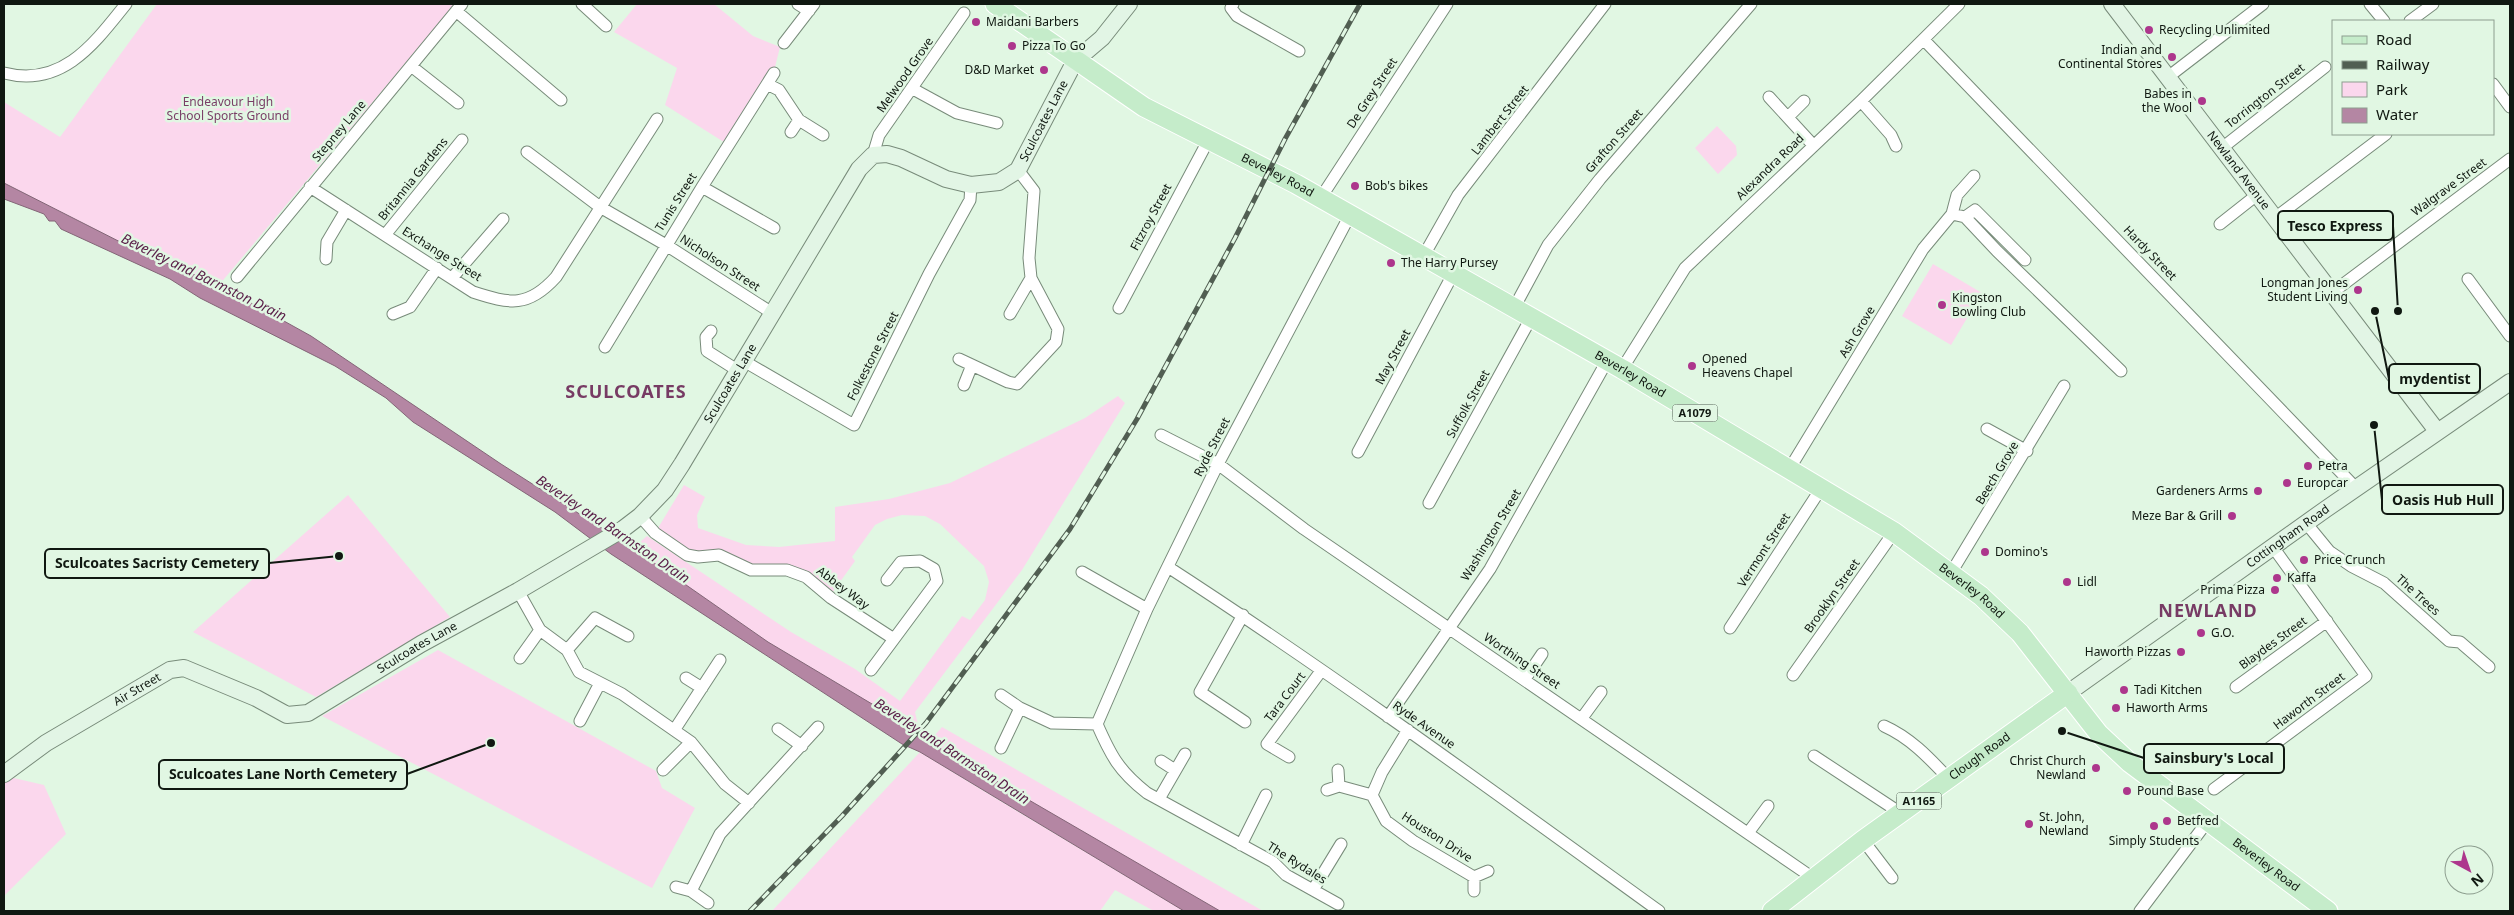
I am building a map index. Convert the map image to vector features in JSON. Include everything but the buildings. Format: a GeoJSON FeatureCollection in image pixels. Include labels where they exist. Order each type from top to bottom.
{"type":"FeatureCollection","features":[{"type":"Feature","properties":{"kind":"main road","name":"Beverley Road"},"geometry":{"type":"LineString","coordinates":[[995,4],[1144,107],[1320,198],[1614,365],[1822,487],[1894,532],[1981,596],[2020,633],[2099,734],[2130,763],[2328,911]]}},
{"type":"Feature","properties":{"kind":"main road","name":"Clough Road"},"geometry":{"type":"LineString","coordinates":[[1772,911],[1863,840],[1950,780],[2068,693]]}},
{"type":"Feature","properties":{"kind":"street"},"geometry":{"type":"LineString","coordinates":[[4,73],[18,77],[42,74],[71,63],[94,43],[126,4]]}},
{"type":"Feature","properties":{"kind":"street"},"geometry":{"type":"LineString","coordinates":[[582,4],[606,26]]}},
{"type":"Feature","properties":{"kind":"street"},"geometry":{"type":"LineString","coordinates":[[784,43],[812,8],[798,4]]}},
{"type":"Feature","properties":{"kind":"street"},"geometry":{"type":"LineString","coordinates":[[1075,61],[1102,38],[1129,4]]}},
{"type":"Feature","properties":{"kind":"street"},"geometry":{"type":"LineString","coordinates":[[1233,4],[1232,8],[1237,16],[1299,51]]}},
{"type":"Feature","properties":{"kind":"street","name":"De Grey Street"},"geometry":{"type":"LineString","coordinates":[[1320,198],[1447,4]]}},
{"type":"Feature","properties":{"kind":"street","name":"Lambert Street"},"geometry":{"type":"LineString","coordinates":[[1423,257],[1458,195],[1605,4]]}},
{"type":"Feature","properties":{"kind":"street","name":"Grafton Street"},"geometry":{"type":"LineString","coordinates":[[1514,308],[1548,245],[1600,179],[1751,4]]}},
{"type":"Feature","properties":{"kind":"street","name":"Alexandra Road"},"geometry":{"type":"LineString","coordinates":[[1614,365],[1685,268],[1861,101],[1959,4]]}},
{"type":"Feature","properties":{"kind":"street","name":"Newland Avenue"},"geometry":{"type":"LineString","coordinates":[[2114,4],[2437,431]]}},
{"type":"Feature","properties":{"kind":"street"},"geometry":{"type":"LineString","coordinates":[[2168,77],[2263,4]]}},
{"type":"Feature","properties":{"kind":"street"},"geometry":{"type":"LineString","coordinates":[[2370,4],[2383,20]]}},
{"type":"Feature","properties":{"kind":"street"},"geometry":{"type":"LineString","coordinates":[[2411,20],[2433,4]]}},
{"type":"Feature","properties":{"kind":"street"},"geometry":{"type":"LineString","coordinates":[[459,7],[561,100]]}},
{"type":"Feature","properties":{"kind":"street","name":"Stepney Lane"},"geometry":{"type":"LineString","coordinates":[[237,277],[459,7]]}},
{"type":"Feature","properties":{"kind":"street","name":"Melwood Grove"},"geometry":{"type":"LineString","coordinates":[[872,155],[879,135],[913,89],[964,13]]}},
{"type":"Feature","properties":{"kind":"street","name":"Hardy Street"},"geometry":{"type":"LineString","coordinates":[[1924,40],[2356,488]]}},
{"type":"Feature","properties":{"kind":"street","name":"Sculcoates Lane"},"geometry":{"type":"LineString","coordinates":[[308,712],[421,644],[588,551],[640,516],[664,490],[678,470],[739,365],[859,169],[872,155],[887,154],[901,158],[946,179],[971,185],[999,182],[1018,170],[1075,61]]}},
{"type":"Feature","properties":{"kind":"street"},"geometry":{"type":"LineString","coordinates":[[411,66],[458,103]]}},
{"type":"Feature","properties":{"kind":"street","name":"Torrington Street"},"geometry":{"type":"LineString","coordinates":[[2222,148],[2325,67]]}},
{"type":"Feature","properties":{"kind":"street","name":"Tunis Street"},"geometry":{"type":"LineString","coordinates":[[605,347],[666,245],[774,74]]}},
{"type":"Feature","properties":{"kind":"street"},"geometry":{"type":"LineString","coordinates":[[767,84],[779,90],[800,120],[823,134]]}},
{"type":"Feature","properties":{"kind":"street"},"geometry":{"type":"LineString","coordinates":[[2494,85],[2510,107]]}},
{"type":"Feature","properties":{"kind":"street"},"geometry":{"type":"LineString","coordinates":[[913,89],[957,113],[997,123]]}},
{"type":"Feature","properties":{"kind":"street"},"geometry":{"type":"LineString","coordinates":[[1768,97],[1813,145]]}},
{"type":"Feature","properties":{"kind":"street"},"geometry":{"type":"LineString","coordinates":[[1788,117],[1804,101]]}},
{"type":"Feature","properties":{"kind":"street"},"geometry":{"type":"LineString","coordinates":[[1861,101],[1891,135],[1896,146]]}},
{"type":"Feature","properties":{"kind":"street","name":"Exchange Street"},"geometry":{"type":"LineString","coordinates":[[310,187],[473,292],[502,302],[526,301],[544,290],[556,277],[657,119]]}},
{"type":"Feature","properties":{"kind":"street"},"geometry":{"type":"LineString","coordinates":[[791,132],[800,120]]}},
{"type":"Feature","properties":{"kind":"street"},"geometry":{"type":"LineString","coordinates":[[2275,218],[2385,135]]}},
{"type":"Feature","properties":{"kind":"street","name":"Fitzroy Street"},"geometry":{"type":"LineString","coordinates":[[1119,308],[1209,139]]}},
{"type":"Feature","properties":{"kind":"street","name":"Britannia Gardens"},"geometry":{"type":"LineString","coordinates":[[385,235],[462,140]]}},
{"type":"Feature","properties":{"kind":"street","name":"Nicholson Street"},"geometry":{"type":"LineString","coordinates":[[527,152],[600,207],[666,245],[772,313]]}},
{"type":"Feature","properties":{"kind":"street","name":"Walgrave Street"},"geometry":{"type":"LineString","coordinates":[[2332,292],[2510,159]]}},
{"type":"Feature","properties":{"kind":"street"},"geometry":{"type":"LineString","coordinates":[[959,359],[1008,382],[1018,384],[1056,342],[1058,329],[1031,278],[1029,258],[1034,190],[1018,170]]}},
{"type":"Feature","properties":{"kind":"street","name":"Ash Grove"},"geometry":{"type":"LineString","coordinates":[[1790,468],[1923,249],[1952,214],[1957,195],[1974,176]]}},
{"type":"Feature","properties":{"kind":"street","name":"Folkestone Street"},"geometry":{"type":"LineString","coordinates":[[739,365],[854,425],[929,274],[970,200],[971,185]]}},
{"type":"Feature","properties":{"kind":"street"},"geometry":{"type":"LineString","coordinates":[[702,187],[774,228]]}},
{"type":"Feature","properties":{"kind":"street"},"geometry":{"type":"LineString","coordinates":[[2220,224],[2258,194]]}},
{"type":"Feature","properties":{"kind":"street"},"geometry":{"type":"LineString","coordinates":[[326,260],[327,242],[346,210]]}},
{"type":"Feature","properties":{"kind":"street"},"geometry":{"type":"LineString","coordinates":[[1965,217],[1975,210],[2025,260]]}},
{"type":"Feature","properties":{"kind":"street"},"geometry":{"type":"LineString","coordinates":[[1952,214],[1965,217],[1997,251],[2121,371]]}},
{"type":"Feature","properties":{"kind":"street","name":"Ryde Street"},"geometry":{"type":"LineString","coordinates":[[1097,724],[1107,696],[1147,609],[1218,464],[1350,215]]}},
{"type":"Feature","properties":{"kind":"street"},"geometry":{"type":"LineString","coordinates":[[452,278],[503,219]]}},
{"type":"Feature","properties":{"kind":"street"},"geometry":{"type":"LineString","coordinates":[[392,314],[410,307],[436,268]]}},
{"type":"Feature","properties":{"kind":"street","name":"May Street"},"geometry":{"type":"LineString","coordinates":[[1358,452],[1453,274]]}},
{"type":"Feature","properties":{"kind":"street"},"geometry":{"type":"LineString","coordinates":[[1010,314],[1031,278]]}},
{"type":"Feature","properties":{"kind":"street"},"geometry":{"type":"LineString","coordinates":[[2468,279],[2510,336]]}},
{"type":"Feature","properties":{"kind":"street","name":"Suffolk Street"},"geometry":{"type":"LineString","coordinates":[[1429,503],[1531,318]]}},
{"type":"Feature","properties":{"kind":"street"},"geometry":{"type":"LineString","coordinates":[[711,331],[706,337],[707,351],[739,365]]}},
{"type":"Feature","properties":{"kind":"street"},"geometry":{"type":"LineString","coordinates":[[964,385],[972,365]]}},
{"type":"Feature","properties":{"kind":"street","name":"Washington Street"},"geometry":{"type":"LineString","coordinates":[[1388,717],[1490,569],[1614,365]]}},
{"type":"Feature","properties":{"kind":"street","name":"Cottingham Road"},"geometry":{"type":"LineString","coordinates":[[2068,693],[2273,546],[2510,382]]}},
{"type":"Feature","properties":{"kind":"street","name":"Beech Grove"},"geometry":{"type":"LineString","coordinates":[[1951,573],[2027,451],[2064,386]]}},
{"type":"Feature","properties":{"kind":"street"},"geometry":{"type":"LineString","coordinates":[[1987,430],[2027,451]]}},
{"type":"Feature","properties":{"kind":"street","name":"Worthing Street"},"geometry":{"type":"LineString","coordinates":[[1161,435],[1218,464],[1304,529],[1813,878]]}},
{"type":"Feature","properties":{"kind":"street","name":"Vermont Street"},"geometry":{"type":"LineString","coordinates":[[1730,628],[1822,487]]}},
{"type":"Feature","properties":{"kind":"street","name":"Abbey Way"},"geometry":{"type":"LineString","coordinates":[[640,516],[655,533],[687,555],[698,557],[719,555],[751,570],[787,570],[806,577],[830,598],[894,639]]}},
{"type":"Feature","properties":{"kind":"street","name":"The Trees"},"geometry":{"type":"LineString","coordinates":[[2306,523],[2329,551],[2351,566],[2384,583],[2449,642],[2460,642],[2489,667]]}},
{"type":"Feature","properties":{"kind":"street","name":"Brooklyn Street"},"geometry":{"type":"LineString","coordinates":[[1793,675],[1894,532]]}},
{"type":"Feature","properties":{"kind":"street","name":"Haworth Street"},"geometry":{"type":"LineString","coordinates":[[2214,789],[2366,676],[2273,546]]}},
{"type":"Feature","properties":{"kind":"street"},"geometry":{"type":"LineString","coordinates":[[871,670],[937,581],[934,569],[920,561],[901,562],[887,580]]}},
{"type":"Feature","properties":{"kind":"street","name":"Ryde Avenue"},"geometry":{"type":"LineString","coordinates":[[1168,567],[1243,615],[1408,730],[1659,911]]}},
{"type":"Feature","properties":{"kind":"street"},"geometry":{"type":"LineString","coordinates":[[1082,572],[1147,609]]}},
{"type":"Feature","properties":{"kind":"street"},"geometry":{"type":"LineString","coordinates":[[518,591],[540,630],[566,650],[580,672],[622,694],[659,721],[675,728],[691,742],[725,784],[749,803]]}},
{"type":"Feature","properties":{"kind":"street"},"geometry":{"type":"LineString","coordinates":[[1243,615],[1200,692],[1245,722]]}},
{"type":"Feature","properties":{"kind":"street"},"geometry":{"type":"LineString","coordinates":[[566,650],[596,618],[628,636]]}},
{"type":"Feature","properties":{"kind":"street","name":"Blaydes Street"},"geometry":{"type":"LineString","coordinates":[[2236,687],[2327,621]]}},
{"type":"Feature","properties":{"kind":"street"},"geometry":{"type":"LineString","coordinates":[[520,658],[540,630]]}},
{"type":"Feature","properties":{"kind":"street"},"geometry":{"type":"LineString","coordinates":[[1525,680],[1542,654]]}},
{"type":"Feature","properties":{"kind":"street"},"geometry":{"type":"LineString","coordinates":[[675,728],[720,660]]}},
{"type":"Feature","properties":{"kind":"street","name":"Air Street"},"geometry":{"type":"LineString","coordinates":[[4,774],[46,743],[170,670],[184,668],[256,698],[288,715],[308,712]]}},
{"type":"Feature","properties":{"kind":"street","name":"Tara Court"},"geometry":{"type":"LineString","coordinates":[[1289,757],[1267,744],[1321,671]]}},
{"type":"Feature","properties":{"kind":"street"},"geometry":{"type":"LineString","coordinates":[[686,678],[702,688]]}},
{"type":"Feature","properties":{"kind":"street"},"geometry":{"type":"LineString","coordinates":[[580,721],[600,683]]}},
{"type":"Feature","properties":{"kind":"street"},"geometry":{"type":"LineString","coordinates":[[1582,718],[1601,692]]}},
{"type":"Feature","properties":{"kind":"street"},"geometry":{"type":"LineString","coordinates":[[1001,695],[1020,708],[1052,723],[1097,724]]}},
{"type":"Feature","properties":{"kind":"street"},"geometry":{"type":"LineString","coordinates":[[1001,748],[1020,708]]}},
{"type":"Feature","properties":{"kind":"street","name":"The Rydales"},"geometry":{"type":"LineString","coordinates":[[1097,724],[1112,759],[1133,782],[1159,799],[1273,862],[1286,875],[1338,904]]}},
{"type":"Feature","properties":{"kind":"street"},"geometry":{"type":"LineString","coordinates":[[1884,726],[1896,732],[1924,753],[1950,780]]}},
{"type":"Feature","properties":{"kind":"street"},"geometry":{"type":"LineString","coordinates":[[691,891],[703,872],[720,834],[818,727]]}},
{"type":"Feature","properties":{"kind":"street"},"geometry":{"type":"LineString","coordinates":[[778,729],[802,746]]}},
{"type":"Feature","properties":{"kind":"street"},"geometry":{"type":"LineString","coordinates":[[1327,790],[1339,786],[1372,795],[1382,772],[1408,730]]}},
{"type":"Feature","properties":{"kind":"street"},"geometry":{"type":"LineString","coordinates":[[663,770],[691,742]]}},
{"type":"Feature","properties":{"kind":"street"},"geometry":{"type":"LineString","coordinates":[[1159,799],[1184,754]]}},
{"type":"Feature","properties":{"kind":"street"},"geometry":{"type":"LineString","coordinates":[[1814,756],[1902,814]]}},
{"type":"Feature","properties":{"kind":"street"},"geometry":{"type":"LineString","coordinates":[[1161,761],[1175,770]]}},
{"type":"Feature","properties":{"kind":"street"},"geometry":{"type":"LineString","coordinates":[[1338,770],[1339,786]]}},
{"type":"Feature","properties":{"kind":"street"},"geometry":{"type":"LineString","coordinates":[[1241,845],[1266,795]]}},
{"type":"Feature","properties":{"kind":"street","name":"Houston Drive"},"geometry":{"type":"LineString","coordinates":[[1372,795],[1386,821],[1412,840],[1474,877]]}},
{"type":"Feature","properties":{"kind":"street"},"geometry":{"type":"LineString","coordinates":[[1748,833],[1768,806]]}},
{"type":"Feature","properties":{"kind":"street"},"geometry":{"type":"LineString","coordinates":[[2140,911],[2207,822]]}},
{"type":"Feature","properties":{"kind":"street"},"geometry":{"type":"LineString","coordinates":[[1863,840],[1892,878]]}},
{"type":"Feature","properties":{"kind":"street"},"geometry":{"type":"LineString","coordinates":[[1313,890],[1341,844]]}},
{"type":"Feature","properties":{"kind":"street","name":"Houston Drive"},"geometry":{"type":"LineString","coordinates":[[1474,877],[1488,871]]}},
{"type":"Feature","properties":{"kind":"street","name":"Houston Drive"},"geometry":{"type":"LineString","coordinates":[[1474,877],[1474,891]]}},
{"type":"Feature","properties":{"kind":"street"},"geometry":{"type":"LineString","coordinates":[[676,887],[691,891],[708,903]]}},
{"type":"Feature","properties":{"kind":"green space","name":"Endeavour High School Sports Ground"},"geometry":{"type":"Polygon","coordinates":[[[157,4],[455,4],[219,285],[140,252],[4,183],[4,102],[60,137],[157,4]]]}},
{"type":"Feature","properties":{"kind":"green space"},"geometry":{"type":"Polygon","coordinates":[[[637,4],[714,4],[753,36],[780,47],[774,71],[727,144],[665,105],[677,68],[614,32],[637,4]]]}},
{"type":"Feature","properties":{"kind":"green space"},"geometry":{"type":"Polygon","coordinates":[[[1717,126],[1736,146],[1737,155],[1718,174],[1695,148],[1717,126]]]}},
{"type":"Feature","properties":{"kind":"green space","name":"Kingston Bowling Club"},"geometry":{"type":"Polygon","coordinates":[[[1933,264],[1982,293],[1951,345],[1902,316],[1933,264]]]}},
{"type":"Feature","properties":{"kind":"green space"},"geometry":{"type":"Polygon","coordinates":[[[1118,396],[1125,403],[1022,570],[915,712],[918,725],[914,729],[768,642],[633,548],[647,536],[791,632],[855,669],[900,701],[962,616],[970,620],[985,600],[989,582],[984,566],[940,524],[925,516],[902,515],[875,525],[852,557],[855,561],[832,593],[798,569],[763,570],[701,556],[655,533],[684,485],[705,497],[697,515],[698,528],[746,545],[779,547],[835,541],[835,507],[889,499],[950,483],[1085,418],[1118,396]]]}},
{"type":"Feature","properties":{"kind":"green space"},"geometry":{"type":"Polygon","coordinates":[[[348,495],[450,617],[316,697],[193,632],[348,495]]]}},
{"type":"Feature","properties":{"kind":"green space"},"geometry":{"type":"Polygon","coordinates":[[[438,650],[656,771],[662,788],[695,808],[652,888],[322,716],[438,650]]]}},
{"type":"Feature","properties":{"kind":"green space"},"geometry":{"type":"Polygon","coordinates":[[[942,727],[1263,911],[1220,911],[1193,896],[929,742],[942,727]]]}},
{"type":"Feature","properties":{"kind":"green space"},"geometry":{"type":"Polygon","coordinates":[[[920,752],[1184,911],[1154,911],[1115,890],[1100,911],[772,911],[920,752]]]}},
{"type":"Feature","properties":{"kind":"green space"},"geometry":{"type":"Polygon","coordinates":[[[5,776],[44,785],[66,834],[4,896],[5,776]]]}},
{"type":"Feature","properties":{"kind":"water"},"geometry":{"type":"Polygon","coordinates":[[[4,183],[140,252],[219,285],[311,336],[501,464],[633,548],[768,642],[914,729],[929,742],[1220,911],[1184,911],[920,752],[902,744],[611,554],[555,512],[413,422],[386,398],[335,366],[200,298],[170,279],[61,229],[55,221],[49,221],[44,214],[4,199],[4,183]]]}},
{"type":"Feature","properties":{"kind":"railway"},"geometry":{"type":"LineString","coordinates":[[750,911],[842,816],[926,723],[1070,529],[1137,419],[1235,238],[1285,139],[1360,4]]}},
{"type":"Feature","properties":{"kind":"place","name":"Maidani Barbers"},"geometry":{"type":"Point","coordinates":[976,22]}},
{"type":"Feature","properties":{"kind":"place","name":"Recycling Unlimited"},"geometry":{"type":"Point","coordinates":[2149,30]}},
{"type":"Feature","properties":{"kind":"place","name":"Pizza To Go"},"geometry":{"type":"Point","coordinates":[1012,46]}},
{"type":"Feature","properties":{"kind":"place","name":"Indian and Continental Stores"},"geometry":{"type":"Point","coordinates":[2172,57]}},
{"type":"Feature","properties":{"kind":"place","name":"D&D Market"},"geometry":{"type":"Point","coordinates":[1044,70]}},
{"type":"Feature","properties":{"kind":"place","name":"Babes in the Wool"},"geometry":{"type":"Point","coordinates":[2202,101]}},
{"type":"Feature","properties":{"kind":"place","name":"Bob's bikes"},"geometry":{"type":"Point","coordinates":[1355,186]}},
{"type":"Feature","properties":{"kind":"place","name":"The Harry Pursey"},"geometry":{"type":"Point","coordinates":[1391,263]}},
{"type":"Feature","properties":{"kind":"place","name":"Longman Jones Student Living"},"geometry":{"type":"Point","coordinates":[2358,290]}},
{"type":"Feature","properties":{"kind":"place","name":"Kingston Bowling Club"},"geometry":{"type":"Point","coordinates":[1942,305]}},
{"type":"Feature","properties":{"kind":"place","name":"mydentist"},"geometry":{"type":"Point","coordinates":[2375,311]}},
{"type":"Feature","properties":{"kind":"place","name":"Tesco Express"},"geometry":{"type":"Point","coordinates":[2398,311]}},
{"type":"Feature","properties":{"kind":"place","name":"Opened Heavens Chapel"},"geometry":{"type":"Point","coordinates":[1692,366]}},
{"type":"Feature","properties":{"kind":"place","name":"Oasis Hub Hull"},"geometry":{"type":"Point","coordinates":[2374,425]}},
{"type":"Feature","properties":{"kind":"place","name":"Petra"},"geometry":{"type":"Point","coordinates":[2308,466]}},
{"type":"Feature","properties":{"kind":"place","name":"Europcar"},"geometry":{"type":"Point","coordinates":[2287,483]}},
{"type":"Feature","properties":{"kind":"place","name":"Gardeners Arms"},"geometry":{"type":"Point","coordinates":[2258,491]}},
{"type":"Feature","properties":{"kind":"place","name":"Meze Bar & Grill"},"geometry":{"type":"Point","coordinates":[2232,516]}},
{"type":"Feature","properties":{"kind":"place","name":"Domino's"},"geometry":{"type":"Point","coordinates":[1985,552]}},
{"type":"Feature","properties":{"kind":"place","name":"Sculcoates Sacristy Cemetery"},"geometry":{"type":"Point","coordinates":[339,556]}},
{"type":"Feature","properties":{"kind":"place","name":"Price Crunch"},"geometry":{"type":"Point","coordinates":[2304,560]}},
{"type":"Feature","properties":{"kind":"place","name":"Kaffa"},"geometry":{"type":"Point","coordinates":[2277,578]}},
{"type":"Feature","properties":{"kind":"place","name":"Lidl"},"geometry":{"type":"Point","coordinates":[2067,582]}},
{"type":"Feature","properties":{"kind":"place","name":"Prima Pizza"},"geometry":{"type":"Point","coordinates":[2275,590]}},
{"type":"Feature","properties":{"kind":"place","name":"G.O."},"geometry":{"type":"Point","coordinates":[2201,633]}},
{"type":"Feature","properties":{"kind":"place","name":"Haworth Pizzas"},"geometry":{"type":"Point","coordinates":[2181,652]}},
{"type":"Feature","properties":{"kind":"place","name":"Tadi Kitchen"},"geometry":{"type":"Point","coordinates":[2124,690]}},
{"type":"Feature","properties":{"kind":"place","name":"Haworth Arms"},"geometry":{"type":"Point","coordinates":[2116,708]}},
{"type":"Feature","properties":{"kind":"place","name":"Sainsbury's Local"},"geometry":{"type":"Point","coordinates":[2062,731]}},
{"type":"Feature","properties":{"kind":"place","name":"Sculcoates Lane North Cemetery"},"geometry":{"type":"Point","coordinates":[491,743]}},
{"type":"Feature","properties":{"kind":"place","name":"Christ Church Newland"},"geometry":{"type":"Point","coordinates":[2096,768]}},
{"type":"Feature","properties":{"kind":"place","name":"Pound Base"},"geometry":{"type":"Point","coordinates":[2127,791]}},
{"type":"Feature","properties":{"kind":"place","name":"Betfred"},"geometry":{"type":"Point","coordinates":[2167,821]}},
{"type":"Feature","properties":{"kind":"place","name":"St. John, Newland"},"geometry":{"type":"Point","coordinates":[2029,824]}},
{"type":"Feature","properties":{"kind":"place","name":"Simply Students"},"geometry":{"type":"Point","coordinates":[2154,826]}},
{"type":"Feature","properties":{"kind":"district","name":"SCULCOATES"},"geometry":{"type":"Point","coordinates":[626,392]}},
{"type":"Feature","properties":{"kind":"district","name":"NEWLAND"},"geometry":{"type":"Point","coordinates":[2208,611]}},
{"type":"Feature","properties":{"kind":"water label","name":"Beverley and Barmston Drain"},"geometry":{"type":"Point","coordinates":[204,277]}},
{"type":"Feature","properties":{"kind":"water label","name":"Beverley and Barmston Drain"},"geometry":{"type":"Point","coordinates":[613,529]}},
{"type":"Feature","properties":{"kind":"water label","name":"Beverley and Barmston Drain"},"geometry":{"type":"Point","coordinates":[952,751]}}]}
